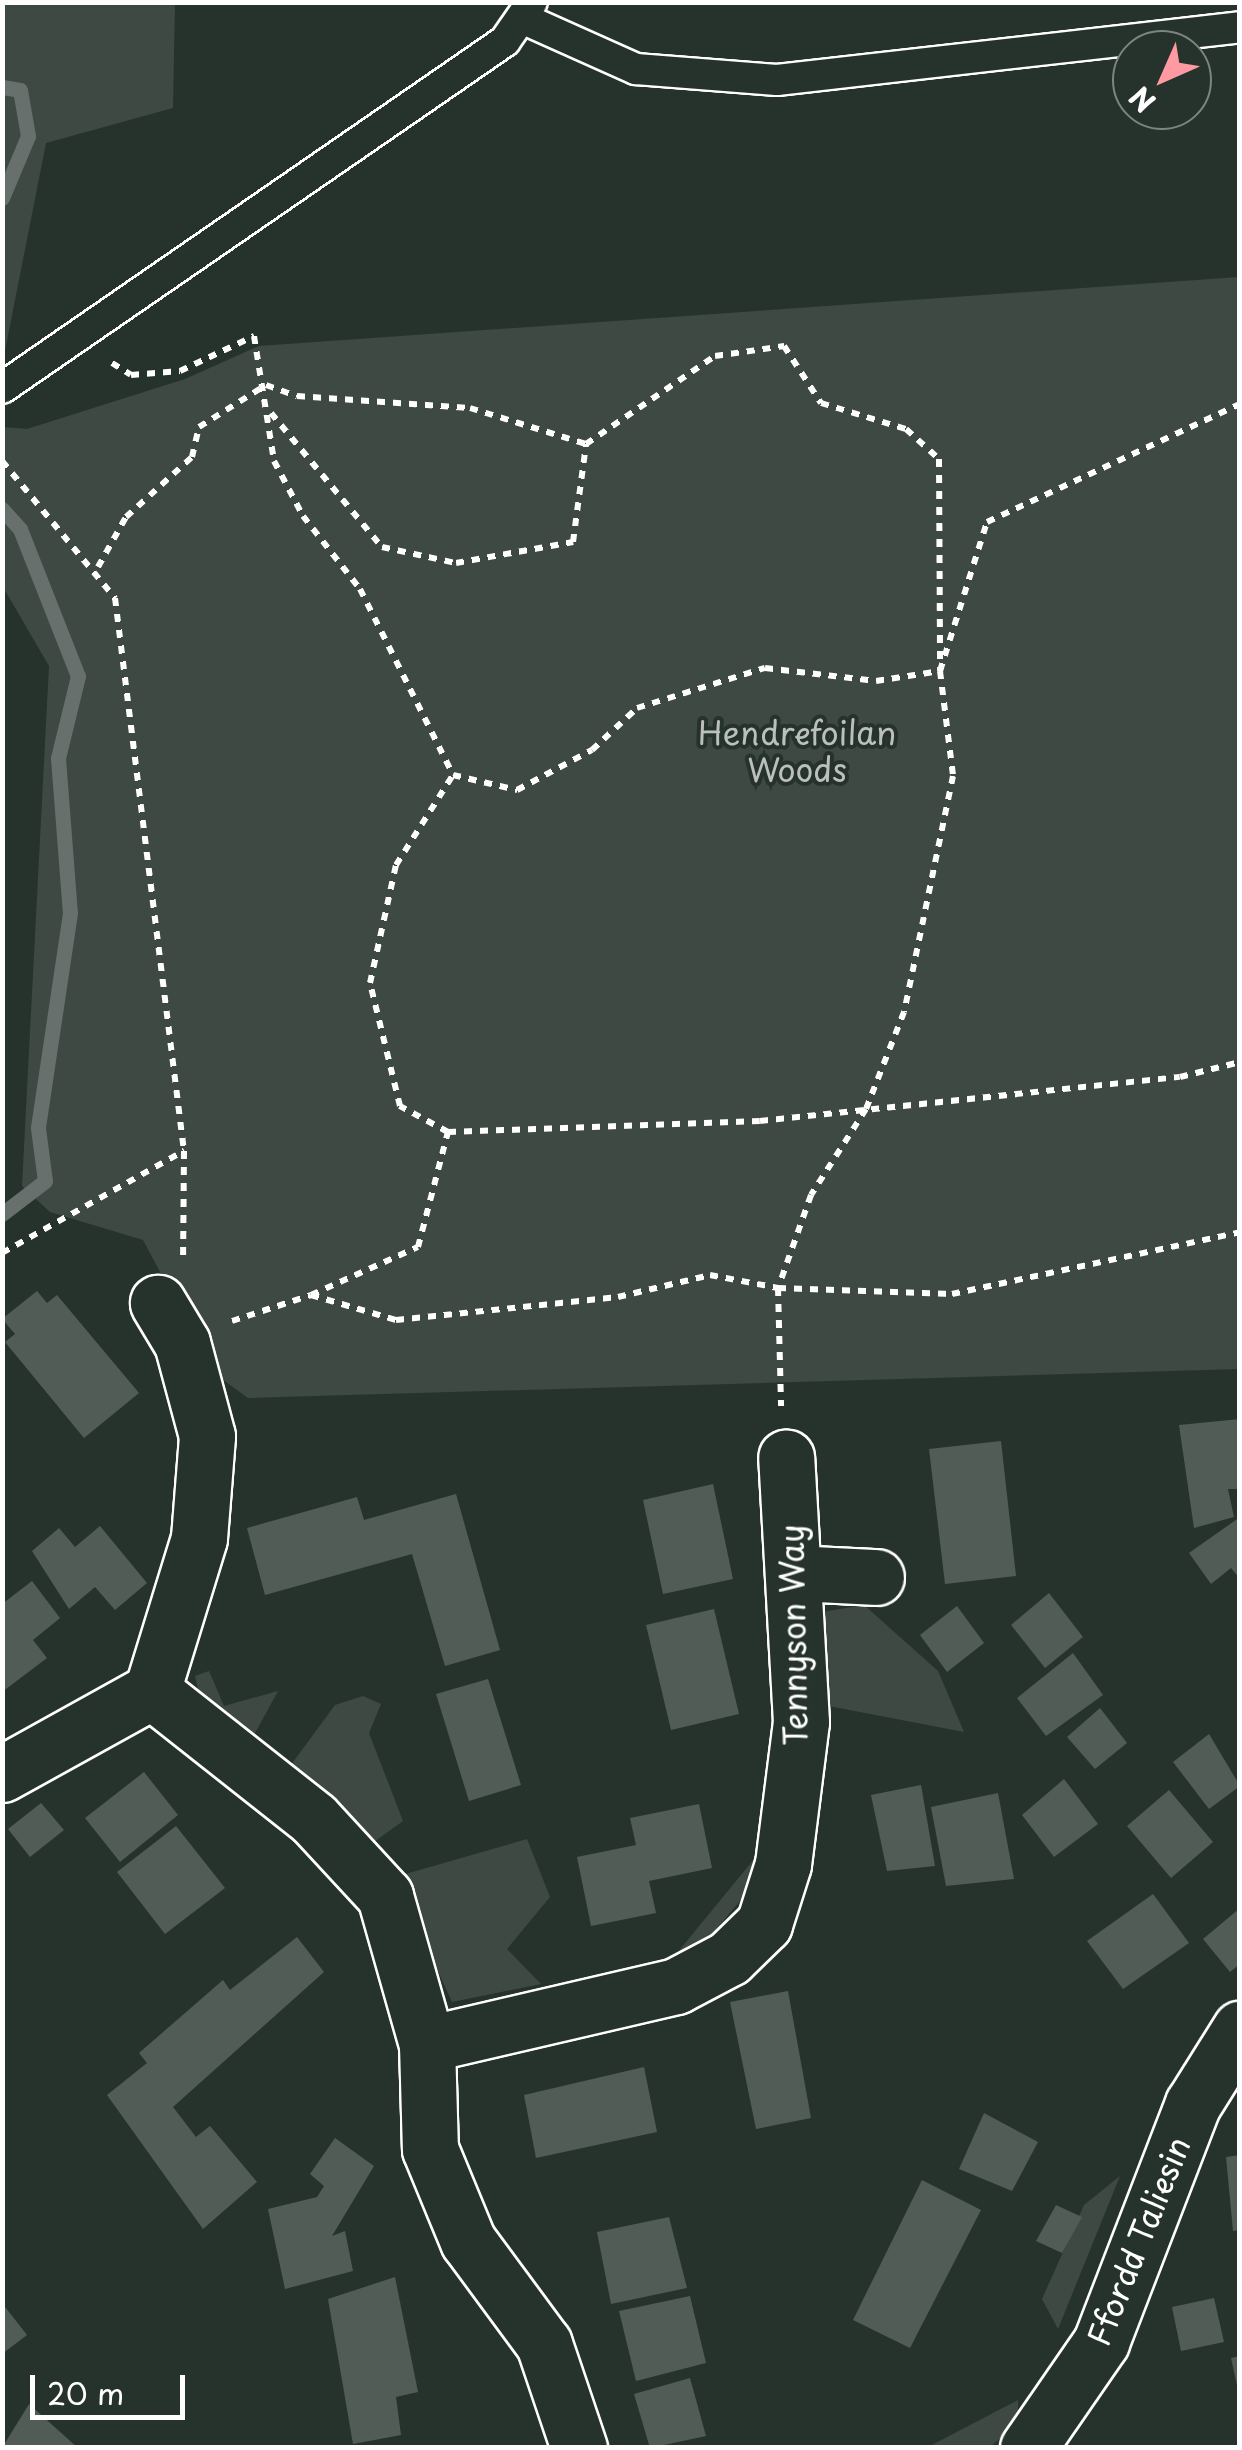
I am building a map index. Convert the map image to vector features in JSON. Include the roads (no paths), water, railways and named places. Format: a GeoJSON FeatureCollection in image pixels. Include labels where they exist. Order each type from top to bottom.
{"type":"FeatureCollection","features":[{"type":"Feature","properties":{"kind":"street"},"geometry":{"type":"LineString","coordinates":[[2,1774],[152,1692],[199,1538],[207,1436],[185,1324]]}},
{"type":"Feature","properties":{"kind":"street","name":"Tennyson Way"},"geometry":{"type":"LineString","coordinates":[[427,2044],[676,1986],[729,1958],[764,1924],[783,1864],[801,1722],[786,1458]]}},
{"type":"Feature","properties":{"kind":"street"},"geometry":{"type":"LineString","coordinates":[[794,1573],[876,1577]]}},
{"type":"Feature","properties":{"kind":"street"},"geometry":{"type":"LineString","coordinates":[[152,1692],[314,1819],[386,1896],[427,2044],[430,2149],[468,2241],[544,2344],[578,2448]]}},
{"type":"Feature","properties":{"kind":"street","name":"Ffordd Taliesin"},"geometry":{"type":"LineString","coordinates":[[1028,2448],[1101,2342],[1193,2104],[1240,2029]]}},
{"type":"Feature","properties":{"kind":"lane"},"geometry":{"type":"LineString","coordinates":[[2,388],[76,342],[528,11],[636,69],[778,80],[1240,27]]}},
{"type":"Feature","properties":{"kind":"waterway"},"geometry":{"type":"LineString","coordinates":[[2,87],[20,90],[28,136],[2,198]]}},
{"type":"Feature","properties":{"kind":"waterway"},"geometry":{"type":"LineString","coordinates":[[2,509],[20,529],[78,676],[58,758],[70,913],[38,1128],[45,1181],[2,1214]]}},
{"type":"Feature","properties":{"kind":"park label","name":"Hendrefoilan Woods"},"geometry":{"type":"Point","coordinates":[797,752]}}]}
